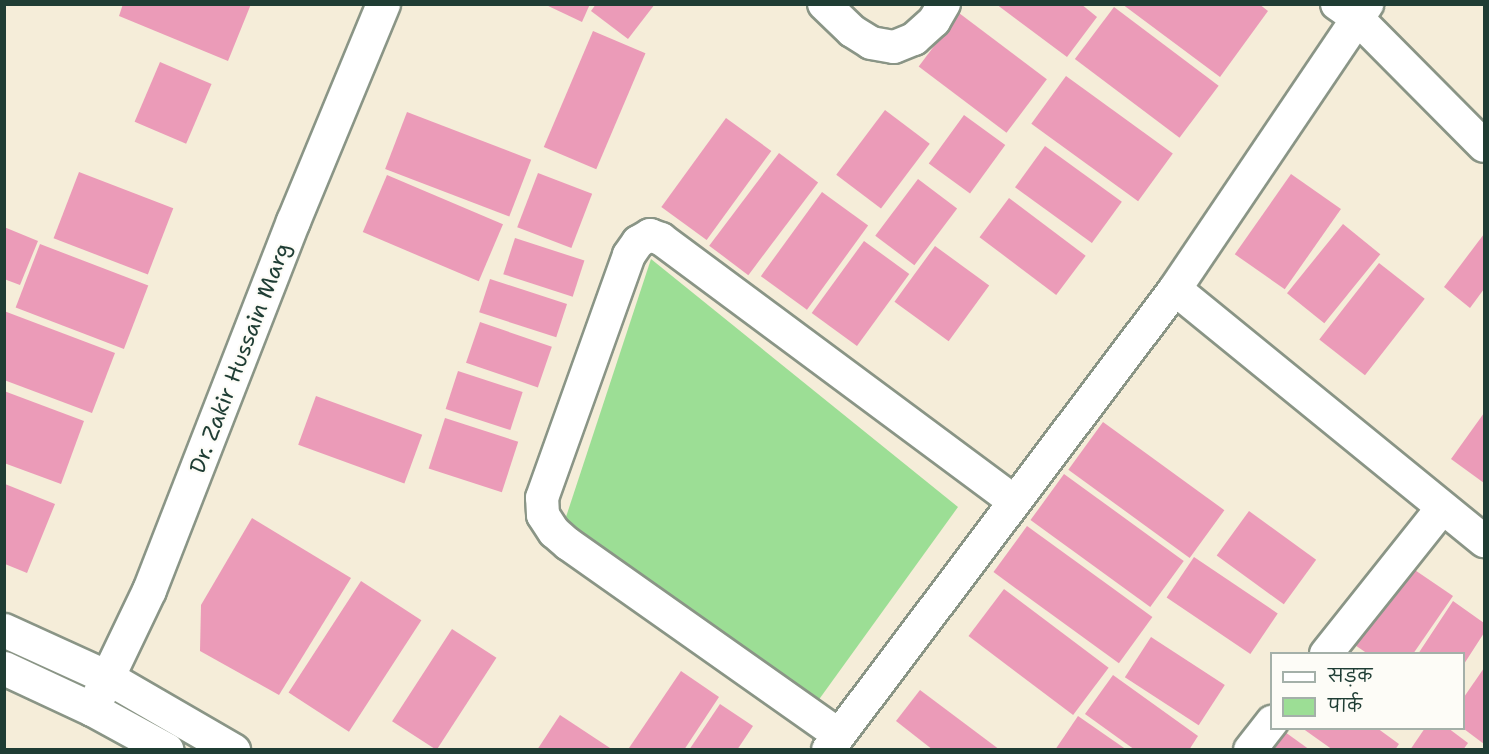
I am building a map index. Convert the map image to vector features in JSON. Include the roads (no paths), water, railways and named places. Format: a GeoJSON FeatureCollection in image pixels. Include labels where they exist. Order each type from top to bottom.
{"type":"FeatureCollection","features":[{"type":"Feature","properties":{"kind":"street","name":"Dr. Zakir Hussain Marg"},"geometry":{"type":"LineString","coordinates":[[92,709],[149,590],[293,221],[383,4]]}},
{"type":"Feature","properties":{"kind":"street"},"geometry":{"type":"LineString","coordinates":[[824,4],[862,37],[871,42],[894,47],[914,39],[934,21],[944,4]]}},
{"type":"Feature","properties":{"kind":"street"},"geometry":{"type":"LineString","coordinates":[[1014,501],[661,239],[651,235],[638,242],[629,255],[542,498],[543,515],[554,532],[567,544],[833,742],[1175,289],[1354,9],[1485,146]]}},
{"type":"Feature","properties":{"kind":"street"},"geometry":{"type":"LineString","coordinates":[[1175,289],[1485,541]]}},
{"type":"Feature","properties":{"kind":"street"},"geometry":{"type":"LineString","coordinates":[[1328,652],[1442,507]]}},
{"type":"Feature","properties":{"kind":"street"},"geometry":{"type":"LineString","coordinates":[[4,630],[107,677],[233,750]]}},
{"type":"Feature","properties":{"kind":"street"},"geometry":{"type":"LineString","coordinates":[[4,668],[92,709],[167,750]]}},
{"type":"Feature","properties":{"kind":"street"},"geometry":{"type":"LineString","coordinates":[[1250,750],[1270,725]]}}]}
